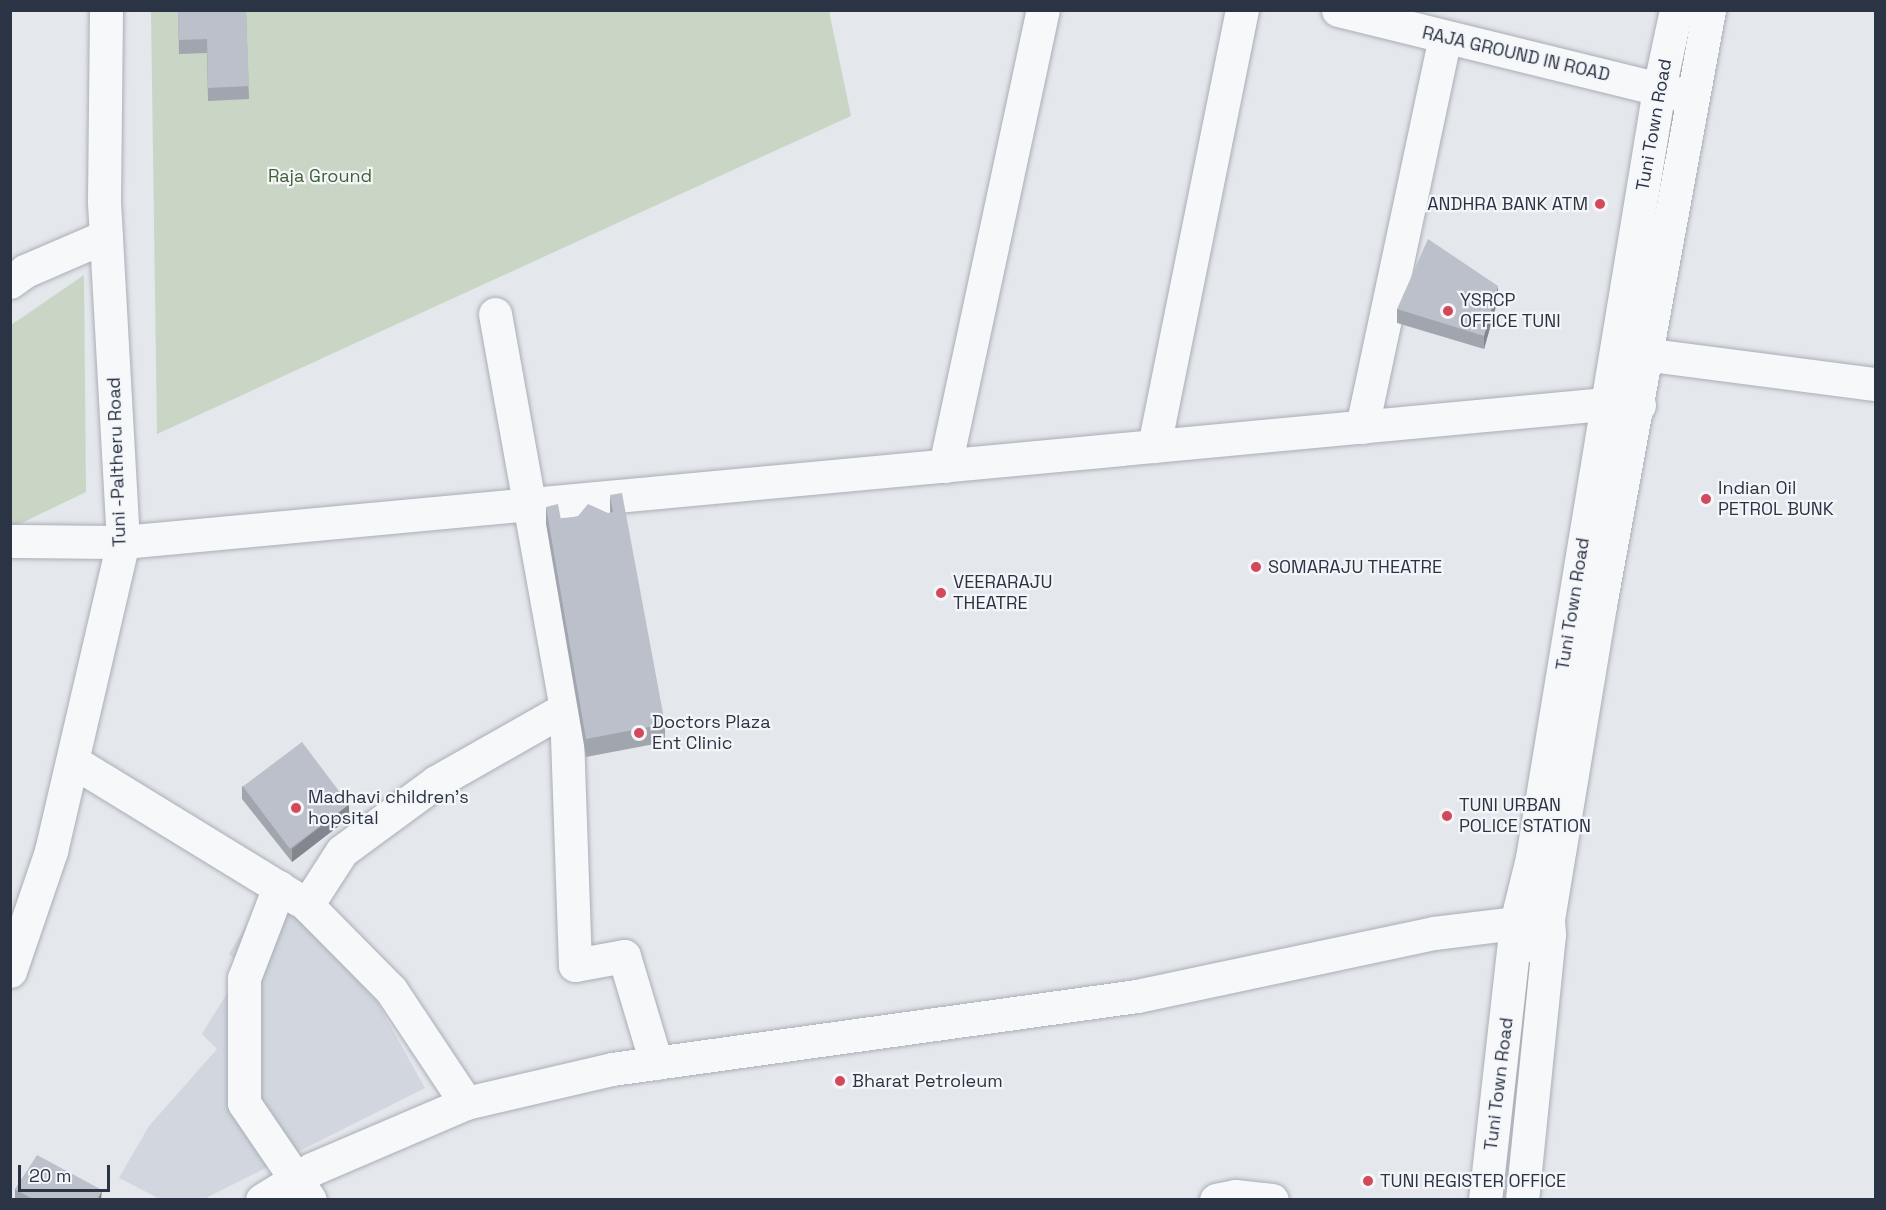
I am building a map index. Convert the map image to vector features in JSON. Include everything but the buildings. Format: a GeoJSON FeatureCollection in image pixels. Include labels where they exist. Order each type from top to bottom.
{"type":"FeatureCollection","features":[{"type":"Feature","properties":{"kind":"street","name":"Tuni -Paltheru Road"},"geometry":{"type":"LineString","coordinates":[[10,970],[51,851],[74,762],[123,542],[106,236],[106,10]]}},
{"type":"Feature","properties":{"kind":"street"},"geometry":{"type":"LineString","coordinates":[[945,466],[1043,10]]}},
{"type":"Feature","properties":{"kind":"street"},"geometry":{"type":"LineString","coordinates":[[1154,446],[1242,10]]}},
{"type":"Feature","properties":{"kind":"street","name":"RAJA GROUND IN ROAD"},"geometry":{"type":"LineString","coordinates":[[1338,10],[1693,98]]}},
{"type":"Feature","properties":{"kind":"street","name":"Tuni Town Road"},"geometry":{"type":"LineString","coordinates":[[1485,1200],[1516,923],[1532,858],[1659,89],[1676,10]]}},
{"type":"Feature","properties":{"kind":"street","name":"Tuni Town Road"},"geometry":{"type":"LineString","coordinates":[[1522,1200],[1549,926],[1600,605],[1639,405],[1708,10]]}},
{"type":"Feature","properties":{"kind":"street"},"geometry":{"type":"LineString","coordinates":[[1362,427],[1445,38]]}},
{"type":"Feature","properties":{"kind":"street"},"geometry":{"type":"LineString","coordinates":[[10,282],[106,236]]}},
{"type":"Feature","properties":{"kind":"street"},"geometry":{"type":"LineString","coordinates":[[495,314],[566,708],[575,965],[624,956],[656,1063]]}},
{"type":"Feature","properties":{"kind":"street"},"geometry":{"type":"LineString","coordinates":[[1615,352],[1648,353],[1875,384]]}},
{"type":"Feature","properties":{"kind":"street"},"geometry":{"type":"LineString","coordinates":[[10,541],[123,542],[1606,404],[1639,405]]}},
{"type":"Feature","properties":{"kind":"street"},"geometry":{"type":"LineString","coordinates":[[307,905],[342,851],[436,782],[566,708]]}},
{"type":"Feature","properties":{"kind":"street"},"geometry":{"type":"LineString","coordinates":[[74,762],[307,905],[391,990],[466,1103]]}},
{"type":"Feature","properties":{"kind":"street"},"geometry":{"type":"LineString","coordinates":[[279,887],[244,978],[244,1103],[303,1190]]}},
{"type":"Feature","properties":{"kind":"street"},"geometry":{"type":"LineString","coordinates":[[262,1200],[303,1190],[466,1103],[612,1069],[1137,996],[1434,933],[1516,923],[1522,941],[1532,945],[1543,942],[1549,926]]}},
{"type":"Feature","properties":{"kind":"street"},"geometry":{"type":"LineString","coordinates":[[1216,1200],[1235,1196],[1272,1200]]}},
{"type":"Feature","properties":{"kind":"shaded area"},"geometry":{"type":"Polygon","coordinates":[[[266,893],[296,917],[376,1000],[425,1088],[204,1199],[160,1199],[119,1178],[149,1126],[217,1049],[202,1034],[244,966],[229,954],[266,893]]]}},
{"type":"Feature","properties":{"kind":"green space","name":"Raja Ground"},"geometry":{"type":"Polygon","coordinates":[[[151,11],[829,11],[851,116],[157,434],[151,11]]]}},
{"type":"Feature","properties":{"kind":"green space"},"geometry":{"type":"Polygon","coordinates":[[[84,275],[86,492],[11,528],[11,325],[84,275]]]}},
{"type":"Feature","properties":{"kind":"place","name":"ANDHRA BANK ATM"},"geometry":{"type":"Point","coordinates":[1600,204]}},
{"type":"Feature","properties":{"kind":"place","name":"YSRCP OFFICE TUNI"},"geometry":{"type":"Point","coordinates":[1448,311]}},
{"type":"Feature","properties":{"kind":"place","name":"Indian Oil PETROL BUNK"},"geometry":{"type":"Point","coordinates":[1706,499]}},
{"type":"Feature","properties":{"kind":"place","name":"SOMARAJU THEATRE"},"geometry":{"type":"Point","coordinates":[1256,567]}},
{"type":"Feature","properties":{"kind":"place","name":"VEERARAJU THEATRE"},"geometry":{"type":"Point","coordinates":[941,593]}},
{"type":"Feature","properties":{"kind":"place","name":"Doctors Plaza Ent Clinic"},"geometry":{"type":"Point","coordinates":[639,733]}},
{"type":"Feature","properties":{"kind":"place","name":"Madhavi children's hopsital"},"geometry":{"type":"Point","coordinates":[296,808]}},
{"type":"Feature","properties":{"kind":"place","name":"TUNI URBAN POLICE STATION"},"geometry":{"type":"Point","coordinates":[1447,816]}},
{"type":"Feature","properties":{"kind":"place","name":"Bharat Petroleum"},"geometry":{"type":"Point","coordinates":[840,1081]}},
{"type":"Feature","properties":{"kind":"place","name":"TUNI REGISTER OFFICE"},"geometry":{"type":"Point","coordinates":[1368,1181]}}]}
